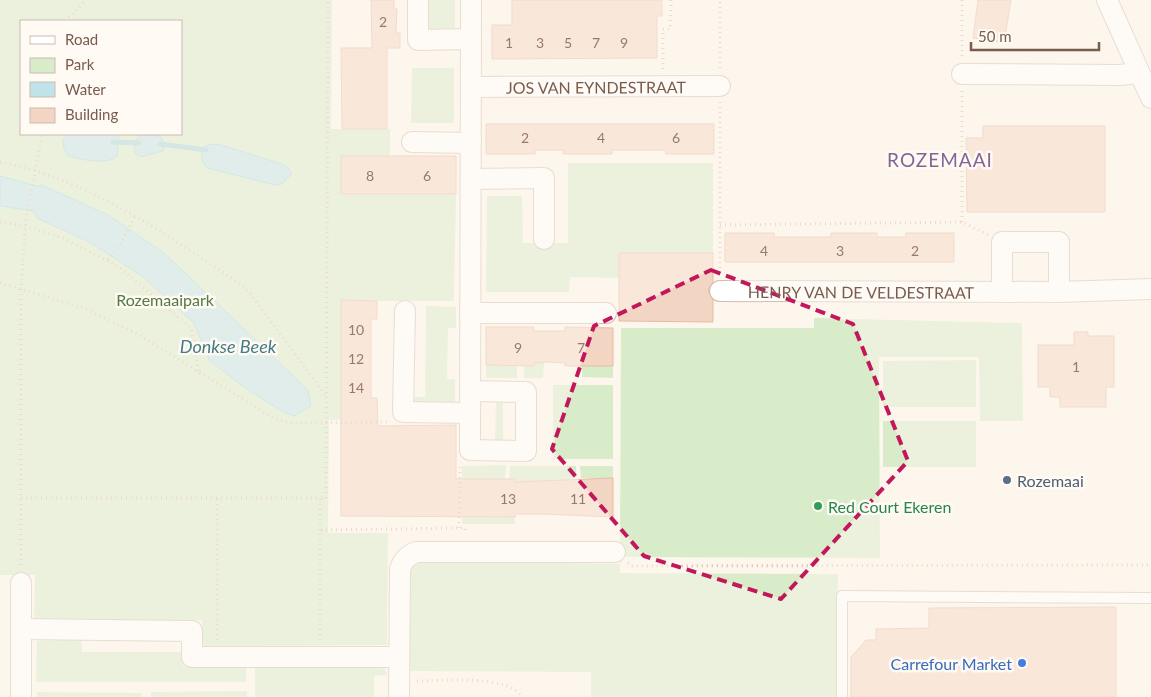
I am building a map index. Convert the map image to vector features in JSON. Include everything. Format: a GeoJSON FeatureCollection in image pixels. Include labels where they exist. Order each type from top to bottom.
{"type":"FeatureCollection","features":[{"type":"Feature","properties":{"kind":"street"},"geometry":{"type":"LineString","coordinates":[[418,0],[418,40],[471,39]]}},
{"type":"Feature","properties":{"kind":"street"},"geometry":{"type":"LineString","coordinates":[[470,391],[526,392],[526,451],[470,450],[470,391],[470,313],[471,179],[471,0]]}},
{"type":"Feature","properties":{"kind":"street"},"geometry":{"type":"LineString","coordinates":[[1107,0],[1151,98]]}},
{"type":"Feature","properties":{"kind":"street"},"geometry":{"type":"LineString","coordinates":[[962,74],[1119,76],[1139,73]]}},
{"type":"Feature","properties":{"kind":"street","name":"JOS VAN EYNDESTRAAT"},"geometry":{"type":"LineString","coordinates":[[471,87],[720,86]]}},
{"type":"Feature","properties":{"kind":"street"},"geometry":{"type":"LineString","coordinates":[[412,142],[471,142]]}},
{"type":"Feature","properties":{"kind":"street"},"geometry":{"type":"LineString","coordinates":[[471,179],[544,178],[544,239]]}},
{"type":"Feature","properties":{"kind":"street"},"geometry":{"type":"LineString","coordinates":[[1002,292],[1002,242],[1059,242],[1059,292]]}},
{"type":"Feature","properties":{"kind":"street","name":"HENRY VAN DE VELDESTRAAT"},"geometry":{"type":"LineString","coordinates":[[720,291],[1059,292],[1151,289]]}},
{"type":"Feature","properties":{"kind":"street"},"geometry":{"type":"LineString","coordinates":[[405,311],[403,412],[470,413]]}},
{"type":"Feature","properties":{"kind":"street"},"geometry":{"type":"LineString","coordinates":[[470,313],[606,313]]}},
{"type":"Feature","properties":{"kind":"street"},"geometry":{"type":"LineString","coordinates":[[399,689],[400,569],[402,562],[408,556],[416,552],[615,552]]}},
{"type":"Feature","properties":{"kind":"street"},"geometry":{"type":"LineString","coordinates":[[21,583],[21,697]]}},
{"type":"Feature","properties":{"kind":"street"},"geometry":{"type":"LineString","coordinates":[[20,629],[192,631],[192,657],[399,657]]}},
{"type":"Feature","properties":{"kind":"lane"},"geometry":{"type":"LineString","coordinates":[[842,697],[842,596],[1151,598]]}},
{"type":"Feature","properties":{"kind":"path"},"geometry":{"type":"LineString","coordinates":[[66,20],[86,0]]}},
{"type":"Feature","properties":{"kind":"path"},"geometry":{"type":"LineString","coordinates":[[21,498],[326,498],[328,0]]}},
{"type":"Feature","properties":{"kind":"path"},"geometry":{"type":"LineString","coordinates":[[662,86],[663,29],[670,29],[671,0]]}},
{"type":"Feature","properties":{"kind":"path"},"geometry":{"type":"LineString","coordinates":[[720,0],[720,291]]}},
{"type":"Feature","properties":{"kind":"path"},"geometry":{"type":"LineString","coordinates":[[962,0],[962,222]]}},
{"type":"Feature","properties":{"kind":"path"},"geometry":{"type":"LineString","coordinates":[[21,583],[21,290],[26,219],[37,172],[42,135]]}},
{"type":"Feature","properties":{"kind":"path"},"geometry":{"type":"LineString","coordinates":[[0,162],[37,172],[84,191],[135,216],[237,282],[250,293],[326,396]]}},
{"type":"Feature","properties":{"kind":"path"},"geometry":{"type":"LineString","coordinates":[[108,260],[122,242],[135,216]]}},
{"type":"Feature","properties":{"kind":"path"},"geometry":{"type":"LineString","coordinates":[[0,222],[26,226],[63,238],[119,267],[191,328],[199,374]]}},
{"type":"Feature","properties":{"kind":"path"},"geometry":{"type":"LineString","coordinates":[[720,225],[962,222],[1002,242]]}},
{"type":"Feature","properties":{"kind":"path"},"geometry":{"type":"LineString","coordinates":[[0,283],[86,309],[141,336],[199,374],[273,418],[292,423],[391,422],[403,412]]}},
{"type":"Feature","properties":{"kind":"path"},"geometry":{"type":"LineString","coordinates":[[459,528],[460,462],[470,450]]}},
{"type":"Feature","properties":{"kind":"path"},"geometry":{"type":"LineString","coordinates":[[217,498],[217,657]]}},
{"type":"Feature","properties":{"kind":"path"},"geometry":{"type":"LineString","coordinates":[[320,498],[320,656]]}},
{"type":"Feature","properties":{"kind":"path"},"geometry":{"type":"LineString","coordinates":[[321,530],[466,528]]}},
{"type":"Feature","properties":{"kind":"path"},"geometry":{"type":"LineString","coordinates":[[615,552],[631,566],[1151,565]]}},
{"type":"Feature","properties":{"kind":"path"},"geometry":{"type":"LineString","coordinates":[[399,689],[492,682],[508,686],[522,697]]}},
{"type":"Feature","properties":{"kind":"highlighted area"},"geometry":{"type":"Polygon","coordinates":[[[711,270],[853,324],[908,461],[781,599],[644,556],[552,449],[594,326],[711,270]]]}},
{"type":"Feature","properties":{"kind":"green space","name":"Rozemaaipark"},"geometry":{"type":"Polygon","coordinates":[[[0,0],[332,0],[331,129],[390,129],[390,156],[341,194],[389,194],[389,191],[407,191],[408,194],[456,194],[454,301],[341,301],[341,420],[329,420],[328,533],[388,533],[387,645],[201,646],[202,620],[34,622],[35,575],[0,575],[0,0]]]}},
{"type":"Feature","properties":{"kind":"green space"},"geometry":{"type":"Polygon","coordinates":[[[426,0],[455,0],[455,31],[426,30],[426,0]]]}},
{"type":"Feature","properties":{"kind":"green space"},"geometry":{"type":"Polygon","coordinates":[[[412,68],[454,68],[454,123],[411,123],[412,68]]]}},
{"type":"Feature","properties":{"kind":"green space"},"geometry":{"type":"Polygon","coordinates":[[[568,163],[713,163],[713,253],[619,253],[619,278],[570,277],[569,292],[486,292],[487,196],[522,196],[523,243],[568,243],[568,163]]]}},
{"type":"Feature","properties":{"kind":"green space"},"geometry":{"type":"Polygon","coordinates":[[[426,306],[456,307],[456,328],[448,328],[447,379],[455,379],[455,404],[414,403],[413,397],[425,397],[426,306]]]}},
{"type":"Feature","properties":{"kind":"green space"},"geometry":{"type":"Polygon","coordinates":[[[814,318],[1022,323],[1023,421],[980,421],[979,357],[879,357],[880,558],[620,557],[621,328],[814,328],[814,318]]]}},
{"type":"Feature","properties":{"kind":"green space"},"geometry":{"type":"Polygon","coordinates":[[[976,360],[976,407],[883,407],[883,361],[976,360]]]}},
{"type":"Feature","properties":{"kind":"green space"},"geometry":{"type":"Polygon","coordinates":[[[534,362],[544,362],[543,378],[524,378],[524,366],[534,366],[534,362]]]}},
{"type":"Feature","properties":{"kind":"green space"},"geometry":{"type":"Polygon","coordinates":[[[486,365],[517,366],[517,378],[486,378],[486,365]]]}},
{"type":"Feature","properties":{"kind":"green space"},"geometry":{"type":"Polygon","coordinates":[[[582,366],[613,366],[613,378],[582,377],[582,366]]]}},
{"type":"Feature","properties":{"kind":"green space"},"geometry":{"type":"Polygon","coordinates":[[[553,385],[613,385],[613,459],[553,459],[553,385]]]}},
{"type":"Feature","properties":{"kind":"green space"},"geometry":{"type":"Polygon","coordinates":[[[496,398],[503,399],[503,443],[495,443],[496,398]]]}},
{"type":"Feature","properties":{"kind":"green space"},"geometry":{"type":"Polygon","coordinates":[[[883,421],[976,421],[976,467],[883,467],[883,421]]]}},
{"type":"Feature","properties":{"kind":"green space"},"geometry":{"type":"Polygon","coordinates":[[[506,465],[505,479],[473,479],[473,517],[515,517],[515,524],[462,524],[462,466],[506,465]]]}},
{"type":"Feature","properties":{"kind":"green space"},"geometry":{"type":"Polygon","coordinates":[[[510,466],[576,466],[576,478],[570,478],[570,481],[515,482],[515,479],[509,479],[510,466]]]}},
{"type":"Feature","properties":{"kind":"green space"},"geometry":{"type":"Polygon","coordinates":[[[580,466],[613,466],[613,478],[581,478],[580,466]]]}},
{"type":"Feature","properties":{"kind":"green space"},"geometry":{"type":"Polygon","coordinates":[[[426,560],[620,564],[620,573],[838,574],[836,697],[591,697],[591,672],[408,671],[409,571],[414,564],[426,560]]]}},
{"type":"Feature","properties":{"kind":"green space"},"geometry":{"type":"Polygon","coordinates":[[[81,639],[82,652],[183,652],[183,666],[246,666],[246,682],[36,682],[37,641],[81,639]]]}},
{"type":"Feature","properties":{"kind":"green space"},"geometry":{"type":"Polygon","coordinates":[[[378,666],[385,669],[387,675],[374,676],[374,697],[255,697],[255,667],[378,666]]]}},
{"type":"Feature","properties":{"kind":"green space"},"geometry":{"type":"Polygon","coordinates":[[[247,691],[247,697],[151,697],[151,692],[247,691]]]}},
{"type":"Feature","properties":{"kind":"green space"},"geometry":{"type":"Polygon","coordinates":[[[37,692],[142,693],[142,697],[37,697],[37,692]]]}},
{"type":"Feature","properties":{"kind":"water"},"geometry":{"type":"Polygon","coordinates":[[[68,135],[117,135],[119,137],[117,156],[107,161],[100,161],[68,156],[64,149],[63,139],[68,135]]]}},
{"type":"Feature","properties":{"kind":"water"},"geometry":{"type":"Polygon","coordinates":[[[140,135],[160,136],[165,144],[163,151],[140,157],[135,153],[134,143],[140,135]]]}},
{"type":"Feature","properties":{"kind":"water"},"geometry":{"type":"Polygon","coordinates":[[[209,144],[221,145],[285,165],[292,173],[282,184],[275,185],[207,168],[202,160],[202,149],[209,144]]]}},
{"type":"Feature","properties":{"kind":"water","name":"Donkse Beek"},"geometry":{"type":"Polygon","coordinates":[[[0,176],[37,186],[42,185],[108,215],[164,253],[308,390],[311,406],[294,416],[283,412],[244,387],[209,360],[194,323],[142,276],[91,243],[37,218],[34,211],[0,206],[0,176]]]}},
{"type":"Feature","properties":{"kind":"building"},"geometry":{"type":"Polygon","coordinates":[[[371,0],[394,0],[394,9],[397,9],[396,33],[400,33],[400,48],[387,48],[387,129],[342,129],[341,48],[372,48],[371,0]]]}},
{"type":"Feature","properties":{"kind":"building"},"geometry":{"type":"Polygon","coordinates":[[[512,0],[662,0],[662,16],[657,16],[657,58],[492,59],[492,25],[512,25],[512,0]]]}},
{"type":"Feature","properties":{"kind":"building"},"geometry":{"type":"Polygon","coordinates":[[[978,0],[1011,0],[1004,43],[973,38],[978,0]]]}},
{"type":"Feature","properties":{"kind":"building"},"geometry":{"type":"Polygon","coordinates":[[[486,124],[714,124],[714,154],[665,154],[666,150],[612,150],[612,154],[563,154],[563,150],[535,150],[535,154],[486,154],[486,124]]]}},
{"type":"Feature","properties":{"kind":"building"},"geometry":{"type":"Polygon","coordinates":[[[983,126],[1105,126],[1105,212],[967,212],[966,138],[983,138],[983,126]]]}},
{"type":"Feature","properties":{"kind":"building"},"geometry":{"type":"Polygon","coordinates":[[[341,156],[456,156],[456,194],[341,194],[341,156]]]}},
{"type":"Feature","properties":{"kind":"building"},"geometry":{"type":"Polygon","coordinates":[[[725,233],[774,233],[774,237],[831,237],[831,233],[877,233],[877,237],[906,237],[906,233],[954,233],[954,262],[725,262],[725,233]]]}},
{"type":"Feature","properties":{"kind":"building"},"geometry":{"type":"Polygon","coordinates":[[[619,253],[713,253],[713,282],[708,290],[713,300],[713,322],[619,321],[619,253]]]}},
{"type":"Feature","properties":{"kind":"building"},"geometry":{"type":"Polygon","coordinates":[[[341,300],[377,301],[377,319],[371,319],[371,398],[377,398],[378,426],[456,425],[456,479],[515,479],[515,482],[613,478],[613,517],[543,514],[516,514],[515,517],[341,516],[341,300]]]}},
{"type":"Feature","properties":{"kind":"building"},"geometry":{"type":"Polygon","coordinates":[[[486,327],[534,327],[534,331],[565,331],[565,327],[613,328],[613,366],[565,366],[565,363],[549,362],[534,363],[534,366],[486,365],[486,327]]]}},
{"type":"Feature","properties":{"kind":"building"},"geometry":{"type":"Polygon","coordinates":[[[1074,332],[1088,332],[1088,336],[1114,336],[1114,387],[1106,387],[1106,407],[1060,407],[1060,397],[1050,397],[1050,387],[1038,387],[1038,345],[1074,345],[1074,332]]]}},
{"type":"Feature","properties":{"kind":"building","name":"Carrefour Market"},"geometry":{"type":"Polygon","coordinates":[[[1116,607],[1116,697],[851,697],[851,657],[866,640],[876,640],[876,629],[929,628],[929,608],[1116,607]]]}},
{"type":"Feature","properties":{"kind":"waterway","name":"Donkse Beek"},"geometry":{"type":"LineString","coordinates":[[113,142],[139,143]]}},
{"type":"Feature","properties":{"kind":"waterway","name":"Donkse Beek"},"geometry":{"type":"LineString","coordinates":[[160,144],[206,150]]}},
{"type":"Feature","properties":{"kind":"place","name":"Rozemaai"},"geometry":{"type":"Point","coordinates":[1007,480]}},
{"type":"Feature","properties":{"kind":"place","name":"Red Court Ekeren"},"geometry":{"type":"Point","coordinates":[818,506]}},
{"type":"Feature","properties":{"kind":"place","name":"Carrefour Market"},"geometry":{"type":"Point","coordinates":[1022,663]}},
{"type":"Feature","properties":{"kind":"district","name":"ROZEMAAI"},"geometry":{"type":"Point","coordinates":[940,159]}}]}
